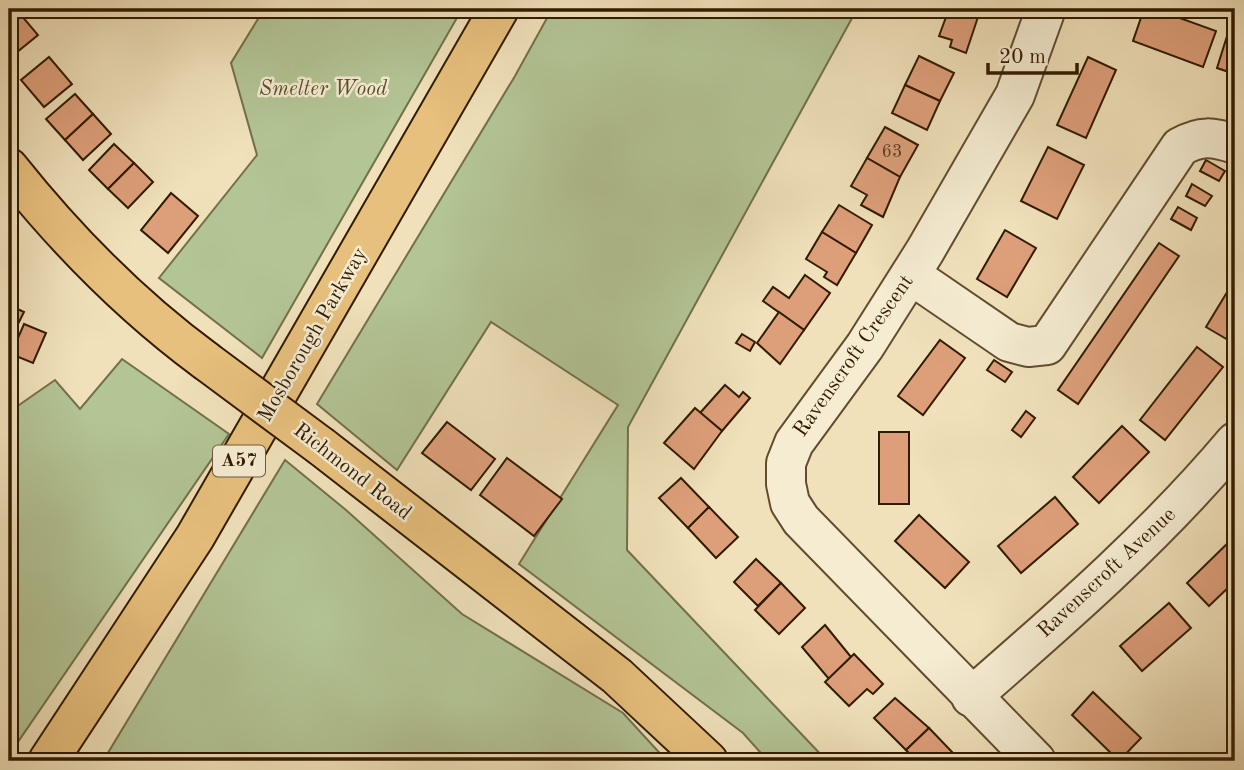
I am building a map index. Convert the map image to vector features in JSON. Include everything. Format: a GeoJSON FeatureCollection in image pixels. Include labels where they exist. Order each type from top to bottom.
{"type":"FeatureCollection","features":[{"type":"Feature","properties":{"kind":"main road","name":"Mosborough Parkway"},"geometry":{"type":"LineString","coordinates":[[48,761],[195,537],[499,9]]}},
{"type":"Feature","properties":{"kind":"main road","name":"Richmond Road"},"geometry":{"type":"LineString","coordinates":[[9,169],[58,229],[100,272],[162,328],[322,447],[617,676],[708,761]]}},
{"type":"Feature","properties":{"kind":"street","name":"Ravenscroft Crescent"},"geometry":{"type":"LineString","coordinates":[[1036,761],[801,520],[790,503],[786,463],[794,443],[866,345],[911,275],[1015,95],[1046,9]]}},
{"type":"Feature","properties":{"kind":"street"},"geometry":{"type":"LineString","coordinates":[[911,275],[1009,342],[1028,347],[1047,345],[1180,147],[1196,137],[1212,137],[1235,144]]}},
{"type":"Feature","properties":{"kind":"street","name":"Ravenscroft Avenue"},"geometry":{"type":"LineString","coordinates":[[971,697],[1108,575],[1190,495],[1235,442]]}},
{"type":"Feature","properties":{"kind":"green space","name":"Smelter Wood"},"geometry":{"type":"Polygon","coordinates":[[[264,9],[462,9],[262,358],[159,278],[257,155],[231,63],[264,9]]]}},
{"type":"Feature","properties":{"kind":"green space"},"geometry":{"type":"Polygon","coordinates":[[[552,9],[857,9],[628,427],[627,550],[827,761],[768,761],[743,733],[519,564],[618,405],[491,322],[397,470],[317,404],[515,76],[552,9]]]}},
{"type":"Feature","properties":{"kind":"green space"},"geometry":{"type":"Polygon","coordinates":[[[122,359],[229,434],[9,755],[9,412],[55,380],[80,409],[122,359]]]}},
{"type":"Feature","properties":{"kind":"green space"},"geometry":{"type":"Polygon","coordinates":[[[285,460],[346,510],[462,614],[623,713],[667,761],[103,761],[285,460]]]}},
{"type":"Feature","properties":{"kind":"building"},"geometry":{"type":"Polygon","coordinates":[[[9,9],[16,9],[38,35],[11,57],[9,54],[9,9]]]}},
{"type":"Feature","properties":{"kind":"building"},"geometry":{"type":"Polygon","coordinates":[[[949,9],[964,9],[979,14],[966,53],[950,47],[952,40],[939,36],[949,9]]]}},
{"type":"Feature","properties":{"kind":"building"},"geometry":{"type":"Polygon","coordinates":[[[964,9],[981,9],[979,14],[964,9]]]}},
{"type":"Feature","properties":{"kind":"building"},"geometry":{"type":"Polygon","coordinates":[[[1144,9],[1155,9],[1216,31],[1203,67],[1133,41],[1144,9]]]}},
{"type":"Feature","properties":{"kind":"building"},"geometry":{"type":"Polygon","coordinates":[[[1228,33],[1235,35],[1235,74],[1217,68],[1228,33]]]}},
{"type":"Feature","properties":{"kind":"building"},"geometry":{"type":"Polygon","coordinates":[[[919,56],[954,73],[940,101],[905,85],[919,56]]]}},
{"type":"Feature","properties":{"kind":"building"},"geometry":{"type":"Polygon","coordinates":[[[49,57],[72,84],[44,107],[21,80],[49,57]]]}},
{"type":"Feature","properties":{"kind":"building"},"geometry":{"type":"Polygon","coordinates":[[[1088,57],[1116,70],[1086,138],[1057,125],[1088,57]]]}},
{"type":"Feature","properties":{"kind":"building"},"geometry":{"type":"Polygon","coordinates":[[[905,85],[940,101],[927,130],[892,113],[905,85]]]}},
{"type":"Feature","properties":{"kind":"building"},"geometry":{"type":"Polygon","coordinates":[[[75,94],[93,114],[65,140],[46,119],[75,94]]]}},
{"type":"Feature","properties":{"kind":"building"},"geometry":{"type":"Polygon","coordinates":[[[93,114],[111,134],[83,160],[65,140],[93,114]]]}},
{"type":"Feature","properties":{"kind":"building"},"geometry":{"type":"Polygon","coordinates":[[[885,127],[918,145],[900,177],[867,158],[885,127]]]}},
{"type":"Feature","properties":{"kind":"building"},"geometry":{"type":"Polygon","coordinates":[[[114,144],[134,163],[108,189],[89,170],[114,144]]]}},
{"type":"Feature","properties":{"kind":"building"},"geometry":{"type":"Polygon","coordinates":[[[1048,147],[1084,165],[1057,219],[1021,201],[1048,147]]]}},
{"type":"Feature","properties":{"kind":"building"},"geometry":{"type":"Polygon","coordinates":[[[867,158],[900,177],[883,217],[861,205],[867,195],[851,186],[867,158]]]}},
{"type":"Feature","properties":{"kind":"building"},"geometry":{"type":"Polygon","coordinates":[[[1206,160],[1225,171],[1219,181],[1200,171],[1206,160]]]}},
{"type":"Feature","properties":{"kind":"building"},"geometry":{"type":"Polygon","coordinates":[[[134,163],[153,182],[128,208],[108,189],[134,163]]]}},
{"type":"Feature","properties":{"kind":"building"},"geometry":{"type":"Polygon","coordinates":[[[1192,184],[1212,196],[1205,206],[1186,196],[1192,184]]]}},
{"type":"Feature","properties":{"kind":"building"},"geometry":{"type":"Polygon","coordinates":[[[171,193],[198,216],[168,253],[141,230],[171,193]]]}},
{"type":"Feature","properties":{"kind":"building"},"geometry":{"type":"Polygon","coordinates":[[[839,205],[872,225],[856,253],[822,232],[839,205]]]}},
{"type":"Feature","properties":{"kind":"building"},"geometry":{"type":"Polygon","coordinates":[[[1178,207],[1197,218],[1191,230],[1171,219],[1178,207]]]}},
{"type":"Feature","properties":{"kind":"building"},"geometry":{"type":"Polygon","coordinates":[[[1005,230],[1036,248],[1007,297],[977,279],[1005,230]]]}},
{"type":"Feature","properties":{"kind":"building"},"geometry":{"type":"Polygon","coordinates":[[[822,232],[856,253],[837,285],[824,277],[827,272],[806,259],[822,232]]]}},
{"type":"Feature","properties":{"kind":"building"},"geometry":{"type":"Polygon","coordinates":[[[1159,243],[1179,256],[1078,404],[1058,390],[1159,243]]]}},
{"type":"Feature","properties":{"kind":"building"},"geometry":{"type":"Polygon","coordinates":[[[805,275],[830,293],[804,330],[763,301],[773,287],[789,298],[805,275]]]}},
{"type":"Feature","properties":{"kind":"building"},"geometry":{"type":"Polygon","coordinates":[[[1235,279],[1235,344],[1206,327],[1235,279]]]}},
{"type":"Feature","properties":{"kind":"building"},"geometry":{"type":"Polygon","coordinates":[[[9,305],[24,312],[14,332],[9,330],[9,305]]]}},
{"type":"Feature","properties":{"kind":"building"},"geometry":{"type":"Polygon","coordinates":[[[779,312],[804,330],[780,364],[757,343],[779,312]]]}},
{"type":"Feature","properties":{"kind":"building"},"geometry":{"type":"Polygon","coordinates":[[[24,324],[46,333],[33,363],[11,354],[24,324]]]}},
{"type":"Feature","properties":{"kind":"building"},"geometry":{"type":"Polygon","coordinates":[[[742,334],[755,342],[750,351],[736,343],[742,334]]]}},
{"type":"Feature","properties":{"kind":"building"},"geometry":{"type":"Polygon","coordinates":[[[940,340],[965,358],[923,415],[898,396],[940,340]]]}},
{"type":"Feature","properties":{"kind":"building"},"geometry":{"type":"Polygon","coordinates":[[[1197,347],[1223,367],[1165,440],[1140,420],[1197,347]]]}},
{"type":"Feature","properties":{"kind":"building"},"geometry":{"type":"Polygon","coordinates":[[[994,360],[1012,372],[1005,382],[987,370],[994,360]]]}},
{"type":"Feature","properties":{"kind":"building"},"geometry":{"type":"Polygon","coordinates":[[[725,385],[739,397],[743,392],[750,398],[722,431],[700,413],[725,385]]]}},
{"type":"Feature","properties":{"kind":"building"},"geometry":{"type":"Polygon","coordinates":[[[695,408],[722,431],[694,469],[664,443],[695,408]]]}},
{"type":"Feature","properties":{"kind":"building"},"geometry":{"type":"Polygon","coordinates":[[[1026,411],[1035,418],[1021,437],[1012,430],[1026,411]]]}},
{"type":"Feature","properties":{"kind":"building"},"geometry":{"type":"Polygon","coordinates":[[[447,422],[495,459],[471,490],[422,453],[447,422]]]}},
{"type":"Feature","properties":{"kind":"building"},"geometry":{"type":"Polygon","coordinates":[[[1122,426],[1149,452],[1099,503],[1073,477],[1122,426]]]}},
{"type":"Feature","properties":{"kind":"building"},"geometry":{"type":"Polygon","coordinates":[[[879,432],[909,432],[909,504],[879,504],[879,432]]]}},
{"type":"Feature","properties":{"kind":"building"},"geometry":{"type":"Polygon","coordinates":[[[507,458],[562,499],[534,536],[480,495],[507,458]]]}},
{"type":"Feature","properties":{"kind":"building"},"geometry":{"type":"Polygon","coordinates":[[[681,478],[709,507],[688,528],[659,498],[681,478]]]}},
{"type":"Feature","properties":{"kind":"building"},"geometry":{"type":"Polygon","coordinates":[[[1055,497],[1078,524],[1021,573],[998,546],[1055,497]]]}},
{"type":"Feature","properties":{"kind":"building"},"geometry":{"type":"Polygon","coordinates":[[[709,507],[738,537],[716,558],[688,528],[709,507]]]}},
{"type":"Feature","properties":{"kind":"building"},"geometry":{"type":"Polygon","coordinates":[[[919,515],[969,562],[945,588],[895,541],[919,515]]]}},
{"type":"Feature","properties":{"kind":"building"},"geometry":{"type":"Polygon","coordinates":[[[1235,536],[1235,581],[1209,606],[1187,583],[1235,536]]]}},
{"type":"Feature","properties":{"kind":"building"},"geometry":{"type":"Polygon","coordinates":[[[756,559],[781,583],[758,606],[734,582],[756,559]]]}},
{"type":"Feature","properties":{"kind":"building"},"geometry":{"type":"Polygon","coordinates":[[[781,583],[805,608],[779,634],[755,610],[781,583]]]}},
{"type":"Feature","properties":{"kind":"building"},"geometry":{"type":"Polygon","coordinates":[[[1169,603],[1191,628],[1142,671],[1120,646],[1169,603]]]}},
{"type":"Feature","properties":{"kind":"building"},"geometry":{"type":"Polygon","coordinates":[[[825,625],[851,657],[829,679],[802,647],[825,625]]]}},
{"type":"Feature","properties":{"kind":"building"},"geometry":{"type":"Polygon","coordinates":[[[854,654],[883,684],[873,694],[867,689],[849,706],[825,682],[854,654]]]}},
{"type":"Feature","properties":{"kind":"building"},"geometry":{"type":"Polygon","coordinates":[[[1093,692],[1141,738],[1119,761],[1072,715],[1093,692]]]}},
{"type":"Feature","properties":{"kind":"building"},"geometry":{"type":"Polygon","coordinates":[[[895,698],[929,728],[906,750],[874,718],[895,698]]]}},
{"type":"Feature","properties":{"kind":"building"},"geometry":{"type":"Polygon","coordinates":[[[929,728],[955,755],[952,759],[955,761],[916,761],[906,750],[929,728]]]}}]}
